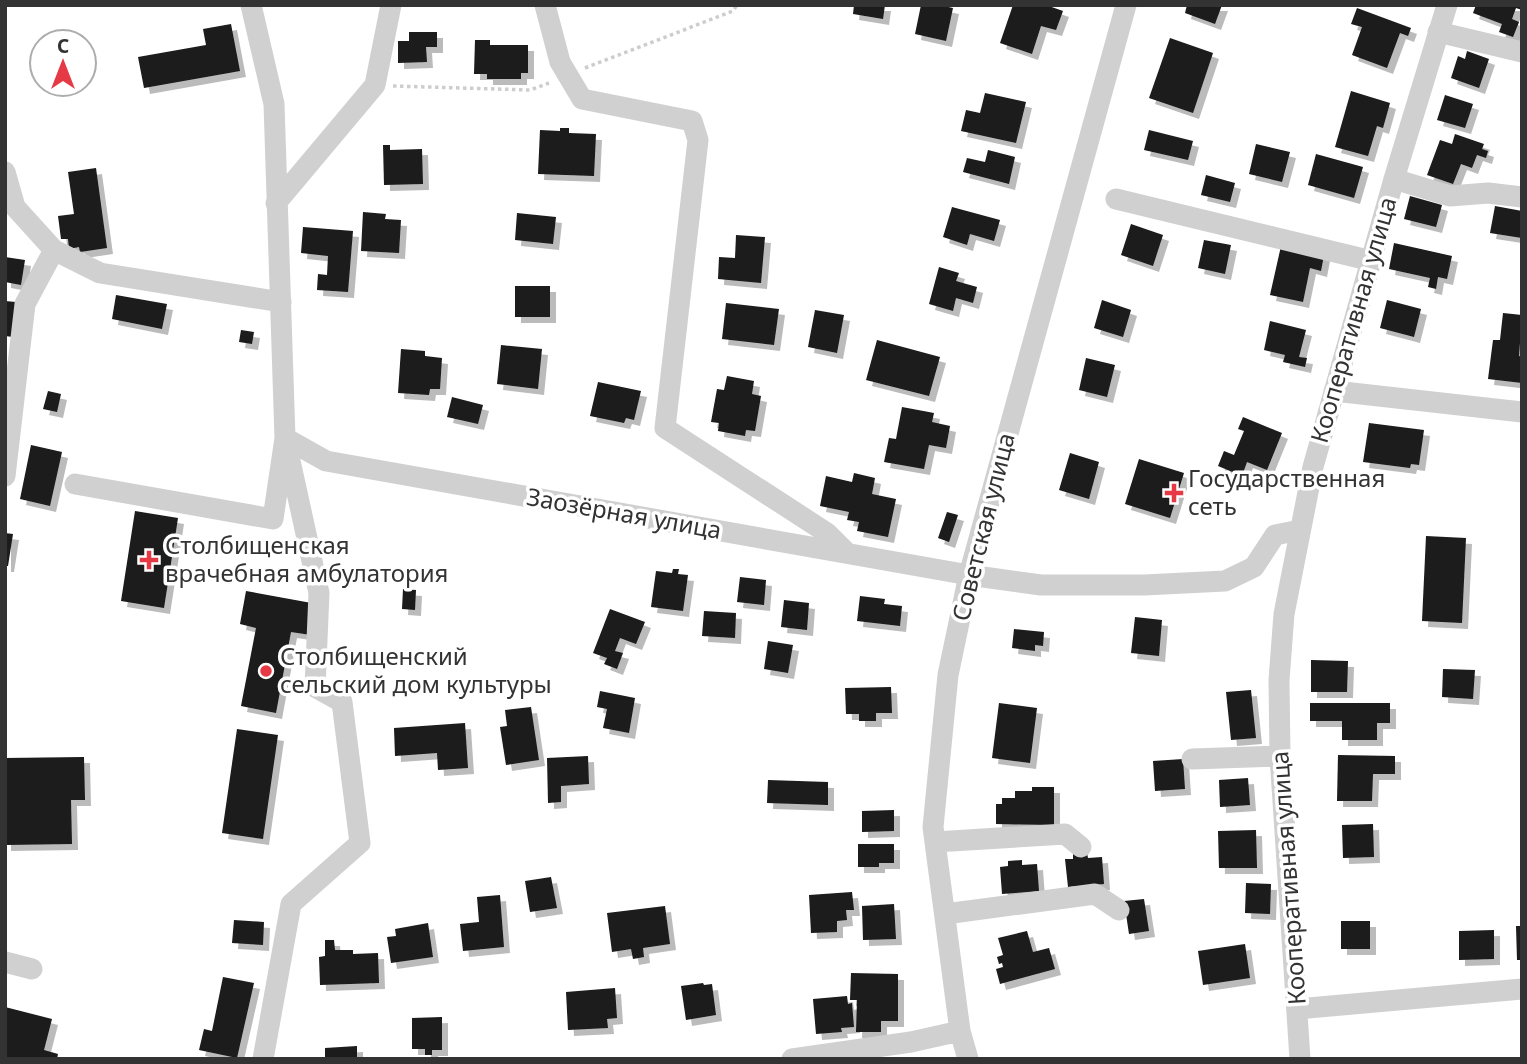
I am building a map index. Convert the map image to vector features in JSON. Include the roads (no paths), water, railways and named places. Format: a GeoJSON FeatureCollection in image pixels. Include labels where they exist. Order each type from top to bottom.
{"type":"FeatureCollection","features":[{"type":"Feature","properties":{"kind":"street"},"geometry":{"type":"LineString","coordinates":[[75,484],[273,519],[285,439],[274,104],[251,5]]}},
{"type":"Feature","properties":{"kind":"street"},"geometry":{"type":"LineString","coordinates":[[276,203],[376,85],[391,5]]}},
{"type":"Feature","properties":{"kind":"street"},"geometry":{"type":"LineString","coordinates":[[545,5],[560,62],[582,99],[692,121],[698,140],[665,428],[827,533],[846,553]]}},
{"type":"Feature","properties":{"kind":"street","name":"Советская улица"},"geometry":{"type":"LineString","coordinates":[[964,1045],[933,827],[947,675],[969,575],[1126,5]]}},
{"type":"Feature","properties":{"kind":"street","name":"Кооперативная улица"},"geometry":{"type":"LineString","coordinates":[[1300,1059],[1280,756],[1279,680],[1284,614],[1313,467],[1394,179],[1447,5]]}},
{"type":"Feature","properties":{"kind":"street"},"geometry":{"type":"LineString","coordinates":[[1437,32],[1522,52]]}},
{"type":"Feature","properties":{"kind":"street"},"geometry":{"type":"LineString","coordinates":[[5,172],[15,208],[54,250],[100,273],[281,302]]}},
{"type":"Feature","properties":{"kind":"street"},"geometry":{"type":"LineString","coordinates":[[1394,179],[1450,196],[1488,193],[1522,197]]}},
{"type":"Feature","properties":{"kind":"street"},"geometry":{"type":"LineString","coordinates":[[1116,198],[1372,261]]}},
{"type":"Feature","properties":{"kind":"street"},"geometry":{"type":"LineString","coordinates":[[5,476],[26,304],[54,250]]}},
{"type":"Feature","properties":{"kind":"street"},"geometry":{"type":"LineString","coordinates":[[1334,391],[1522,412]]}},
{"type":"Feature","properties":{"kind":"street"},"geometry":{"type":"LineString","coordinates":[[263,1059],[290,904],[360,843],[342,702],[315,687],[319,593],[285,439]]}},
{"type":"Feature","properties":{"kind":"street","name":"Заозёрная улица"},"geometry":{"type":"LineString","coordinates":[[285,439],[326,461],[969,575],[1041,585],[1144,585],[1224,581],[1254,567],[1275,535],[1300,530]]}},
{"type":"Feature","properties":{"kind":"street"},"geometry":{"type":"LineString","coordinates":[[1192,759],[1280,756]]}},
{"type":"Feature","properties":{"kind":"street"},"geometry":{"type":"LineString","coordinates":[[935,842],[1065,834],[1081,847]]}},
{"type":"Feature","properties":{"kind":"street"},"geometry":{"type":"LineString","coordinates":[[945,914],[1096,894],[1119,910]]}},
{"type":"Feature","properties":{"kind":"street"},"geometry":{"type":"LineString","coordinates":[[5,962],[32,968]]}},
{"type":"Feature","properties":{"kind":"street"},"geometry":{"type":"LineString","coordinates":[[1297,1009],[1522,989]]}},
{"type":"Feature","properties":{"kind":"street"},"geometry":{"type":"LineString","coordinates":[[792,1059],[911,1042],[964,1045]]}},
{"type":"Feature","properties":{"kind":"place","name":"Государственная сеть"},"geometry":{"type":"Point","coordinates":[1174,493]}},
{"type":"Feature","properties":{"kind":"place","name":"Столбищенская врачебная амбулатория"},"geometry":{"type":"Point","coordinates":[149,560]}},
{"type":"Feature","properties":{"kind":"place","name":"Столбищенский сельский дом культуры"},"geometry":{"type":"Point","coordinates":[266,671]}}]}
